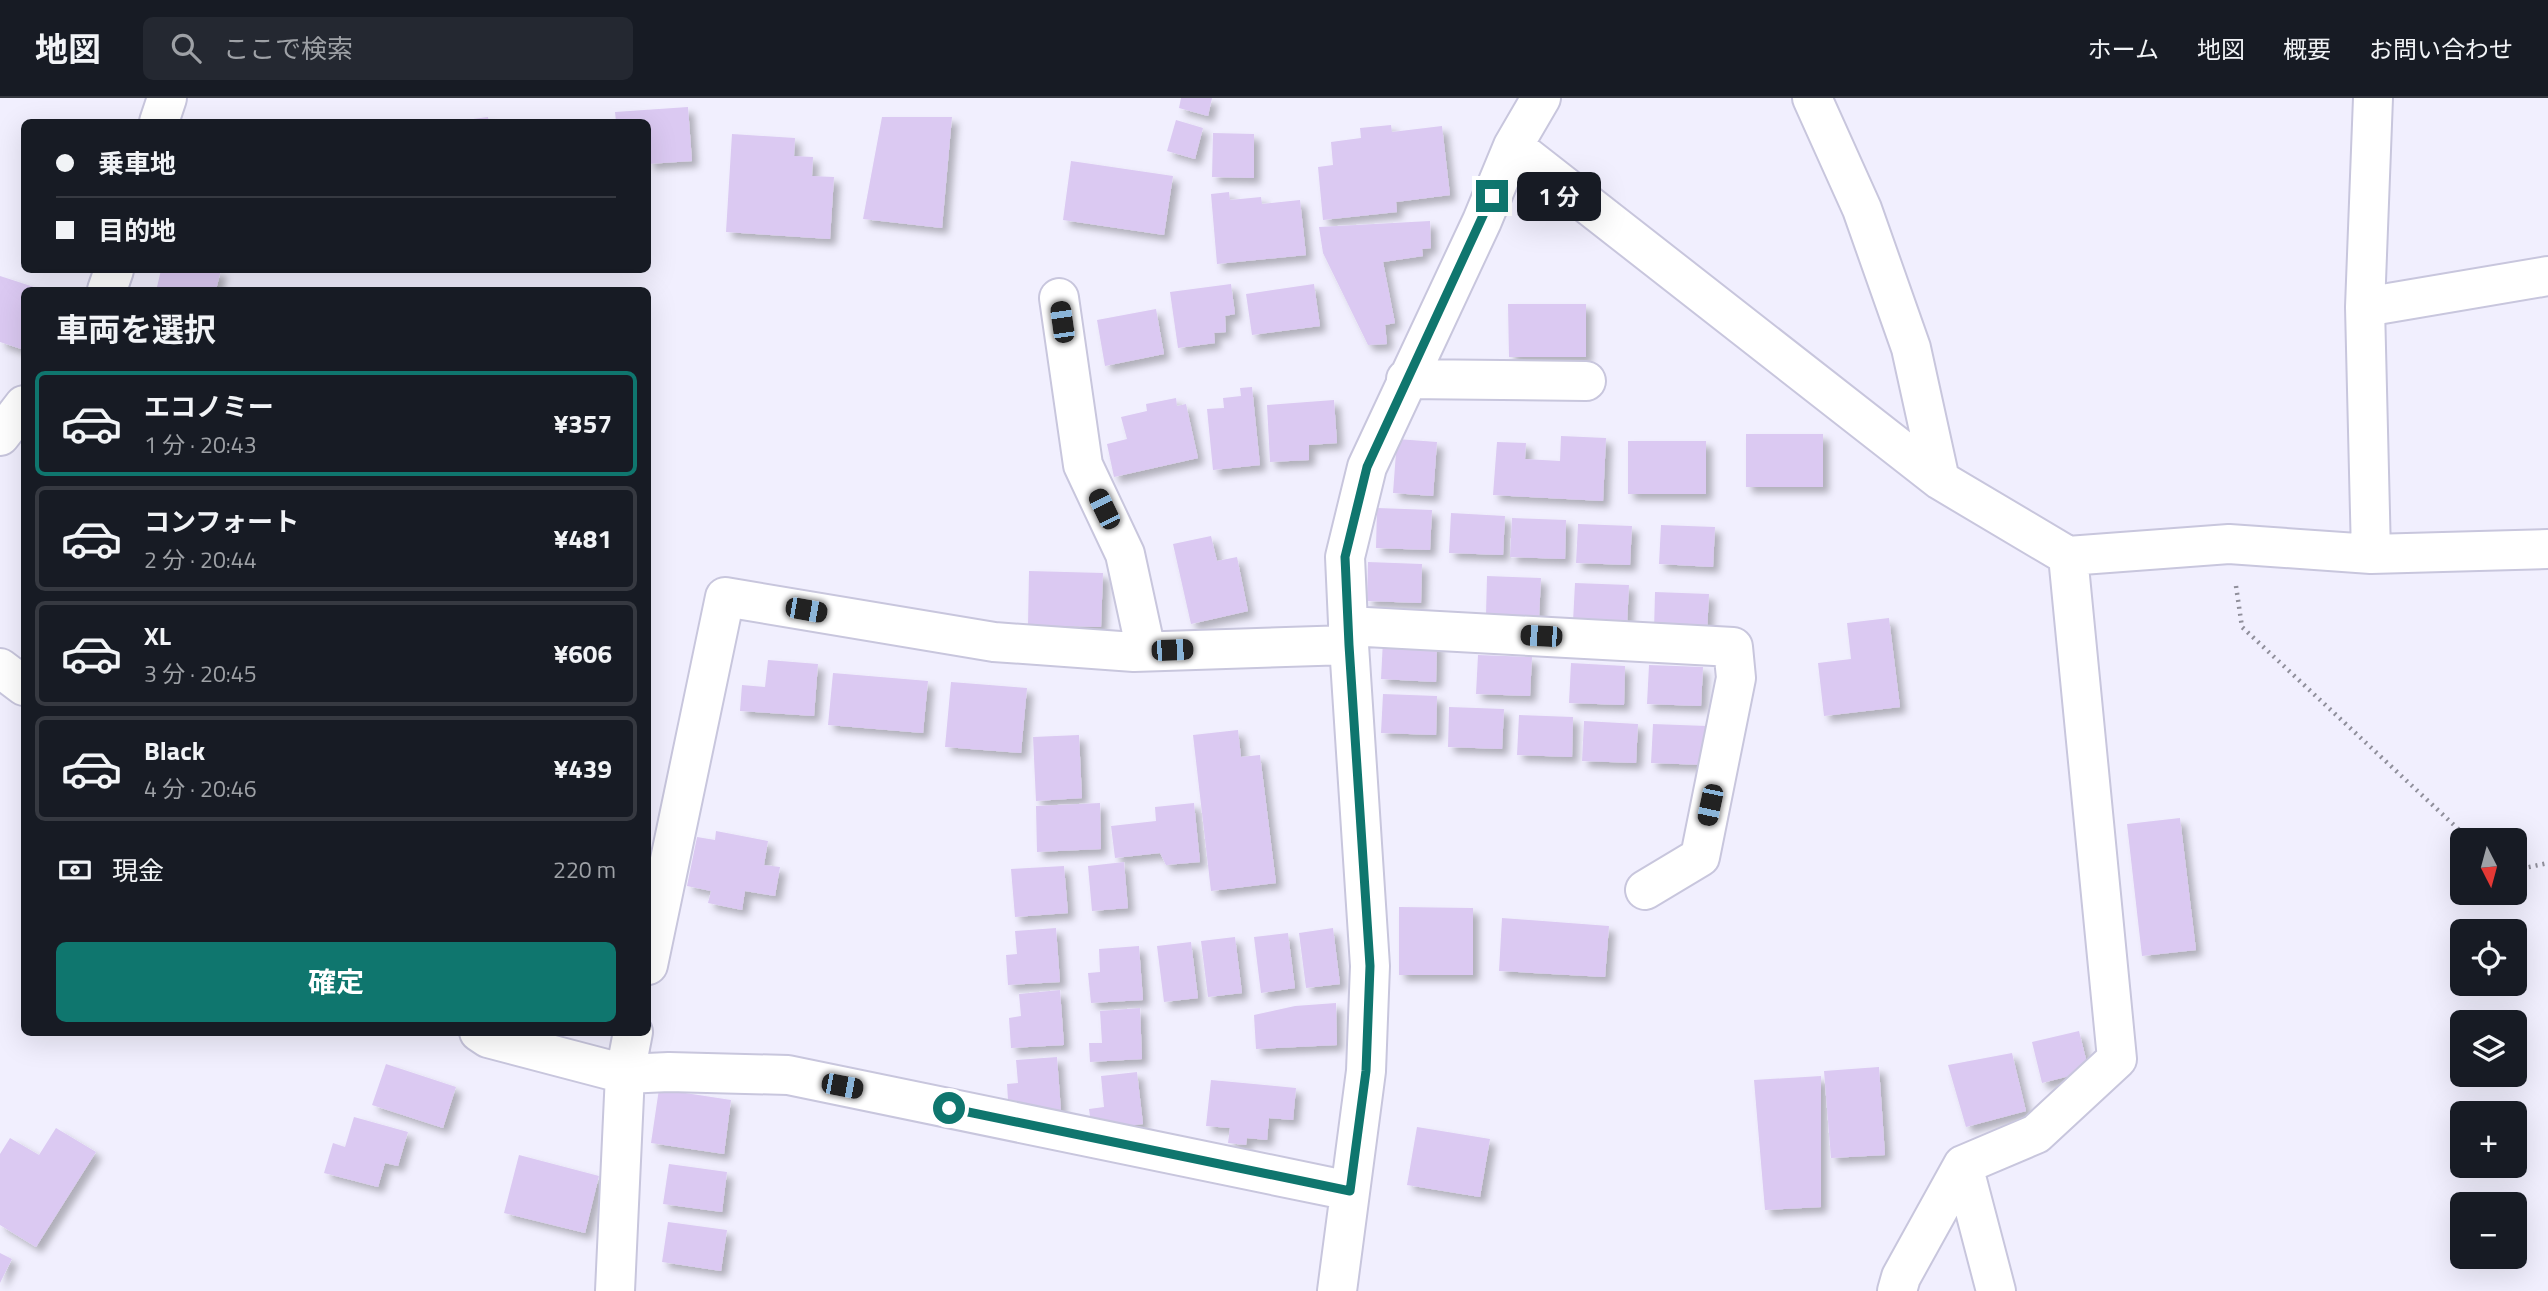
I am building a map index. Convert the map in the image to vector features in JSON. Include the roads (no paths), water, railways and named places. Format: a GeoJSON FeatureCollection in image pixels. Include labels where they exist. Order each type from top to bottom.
{"type":"FeatureCollection","features":[{"type":"Feature","properties":{"kind":"street"},"geometry":{"type":"LineString","coordinates":[[160,119],[167,98]]}},
{"type":"Feature","properties":{"kind":"street"},"geometry":{"type":"LineString","coordinates":[[1337,1291],[1366,1071],[1370,966],[1345,557],[1367,467],[1482,221],[1513,146],[1541,98]]}},
{"type":"Feature","properties":{"kind":"street"},"geometry":{"type":"LineString","coordinates":[[1812,98],[1862,209],[1910,348],[1940,480]]}},
{"type":"Feature","properties":{"kind":"street"},"geometry":{"type":"LineString","coordinates":[[2371,554],[2365,307],[2372,98]]}},
{"type":"Feature","properties":{"kind":"street"},"geometry":{"type":"LineString","coordinates":[[1513,146],[1940,480],[2068,556],[2229,544],[2371,554],[2548,549]]}},
{"type":"Feature","properties":{"kind":"street"},"geometry":{"type":"LineString","coordinates":[[2365,307],[2548,276]]}},
{"type":"Feature","properties":{"kind":"street"},"geometry":{"type":"LineString","coordinates":[[1059,298],[1083,465],[1125,554],[1146,651]]}},
{"type":"Feature","properties":{"kind":"street"},"geometry":{"type":"LineString","coordinates":[[1406,379],[1586,381]]}},
{"type":"Feature","properties":{"kind":"street"},"geometry":{"type":"LineString","coordinates":[[0,436],[21,409]]}},
{"type":"Feature","properties":{"kind":"street"},"geometry":{"type":"LineString","coordinates":[[1897,1291],[1901,1277],[1963,1166],[2036,1134],[2117,1059],[2068,556]]}},
{"type":"Feature","properties":{"kind":"street"},"geometry":{"type":"LineString","coordinates":[[651,950],[724,597],[994,642],[1146,651],[1348,636],[1733,647],[1737,678],[1700,856],[1645,890]]}},
{"type":"Feature","properties":{"kind":"street"},"geometry":{"type":"LineString","coordinates":[[0,668],[21,684]]}},
{"type":"Feature","properties":{"kind":"street"},"geometry":{"type":"LineString","coordinates":[[485,1036],[625,1074],[669,1072],[788,1075],[1350,1191]]}},
{"type":"Feature","properties":{"kind":"street"},"geometry":{"type":"LineString","coordinates":[[615,1291],[625,1074],[632,1036]]}},
{"type":"Feature","properties":{"kind":"street"},"geometry":{"type":"LineString","coordinates":[[1963,1166],[1996,1291]]}}]}
